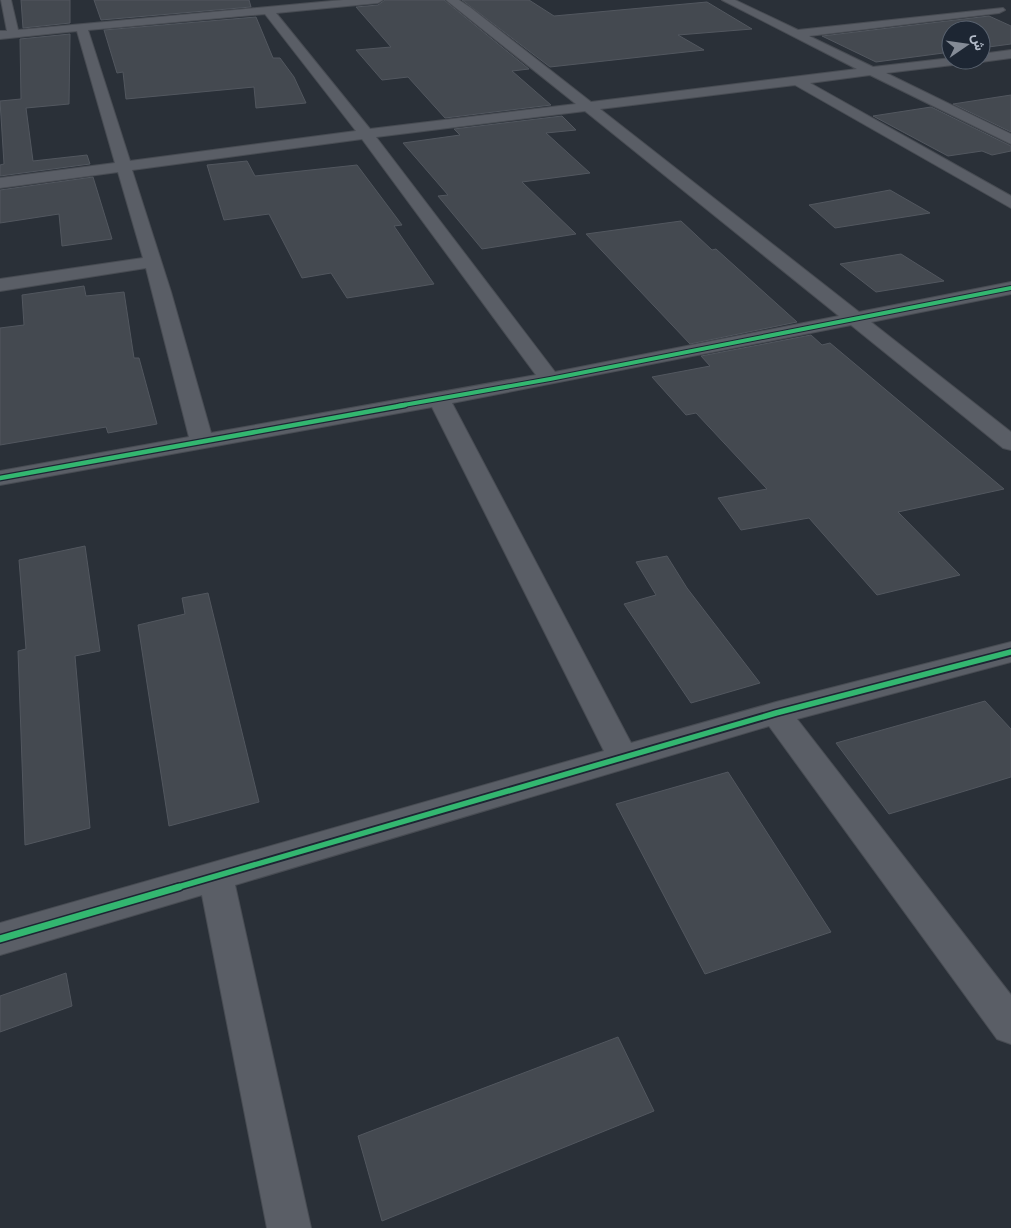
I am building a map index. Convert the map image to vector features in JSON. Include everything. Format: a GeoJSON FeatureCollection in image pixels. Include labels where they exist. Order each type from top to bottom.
{"type":"FeatureCollection","features":[{"type":"Feature","properties":{"kind":"street"},"geometry":{"type":"LineString","coordinates":[[6,0],[14,34]]}},
{"type":"Feature","properties":{"kind":"street"},"geometry":{"type":"LineString","coordinates":[[0,35],[268,10],[294,4],[378,0]]}},
{"type":"Feature","properties":{"kind":"street"},"geometry":{"type":"LineString","coordinates":[[451,0],[468,10],[591,106],[1011,444]]}},
{"type":"Feature","properties":{"kind":"street"},"geometry":{"type":"LineString","coordinates":[[727,0],[1011,140]]}},
{"type":"Feature","properties":{"kind":"street"},"geometry":{"type":"LineString","coordinates":[[974,0],[1011,15]]}},
{"type":"Feature","properties":{"kind":"street"},"geometry":{"type":"LineString","coordinates":[[147,7],[154,20]]}},
{"type":"Feature","properties":{"kind":"street"},"geometry":{"type":"LineString","coordinates":[[268,10],[366,134],[550,379]]}},
{"type":"Feature","properties":{"kind":"street"},"geometry":{"type":"LineString","coordinates":[[797,34],[999,10]]}},
{"type":"Feature","properties":{"kind":"street"},"geometry":{"type":"LineString","coordinates":[[81,27],[125,167],[202,442]]}},
{"type":"Feature","properties":{"kind":"street"},"geometry":{"type":"LineString","coordinates":[[991,57],[1011,54]]}},
{"type":"Feature","properties":{"kind":"street"},"geometry":{"type":"LineString","coordinates":[[0,183],[366,134],[941,62]]}},
{"type":"Feature","properties":{"kind":"street"},"geometry":{"type":"LineString","coordinates":[[798,80],[1011,203]]}},
{"type":"Feature","properties":{"kind":"street"},"geometry":{"type":"LineString","coordinates":[[0,285],[152,262]]}},
{"type":"Feature","properties":{"kind":"street"},"geometry":{"type":"LineString","coordinates":[[0,478],[550,379],[855,317],[1011,288]]}},
{"type":"Feature","properties":{"kind":"street"},"geometry":{"type":"LineString","coordinates":[[439,399],[623,757]]}},
{"type":"Feature","properties":{"kind":"street"},"geometry":{"type":"LineString","coordinates":[[0,939],[776,713],[1011,652]]}},
{"type":"Feature","properties":{"kind":"street"},"geometry":{"type":"LineString","coordinates":[[776,713],[1011,1026]]}},
{"type":"Feature","properties":{"kind":"street"},"geometry":{"type":"LineString","coordinates":[[216,876],[289,1228]]}},
{"type":"Feature","properties":{"kind":"building"},"geometry":{"type":"Polygon","coordinates":[[[21,0],[70,0],[70,23],[23,28],[21,0]]]}},
{"type":"Feature","properties":{"kind":"building"},"geometry":{"type":"Polygon","coordinates":[[[94,0],[249,0],[251,7],[101,20],[94,0]]]}},
{"type":"Feature","properties":{"kind":"building"},"geometry":{"type":"Polygon","coordinates":[[[385,0],[444,0],[529,69],[512,71],[551,105],[445,118],[408,77],[382,80],[356,50],[391,47],[356,7],[378,5],[385,0]]]}},
{"type":"Feature","properties":{"kind":"building"},"geometry":{"type":"Polygon","coordinates":[[[462,0],[529,0],[554,16],[707,2],[752,29],[678,35],[704,50],[550,67],[462,0]]]}},
{"type":"Feature","properties":{"kind":"building"},"geometry":{"type":"Polygon","coordinates":[[[989,16],[1011,26],[1011,44],[991,47],[991,20],[956,20],[989,16]]]}},
{"type":"Feature","properties":{"kind":"building"},"geometry":{"type":"Polygon","coordinates":[[[256,17],[273,58],[280,58],[294,77],[306,103],[256,108],[254,87],[126,99],[123,72],[117,73],[104,30],[256,17]]]}},
{"type":"Feature","properties":{"kind":"building"},"geometry":{"type":"Polygon","coordinates":[[[941,22],[941,53],[876,62],[822,36],[941,22]]]}},
{"type":"Feature","properties":{"kind":"building"},"geometry":{"type":"Polygon","coordinates":[[[70,34],[69,104],[26,108],[33,161],[87,155],[90,164],[0,176],[0,165],[4,164],[0,101],[21,99],[20,39],[70,34]]]}},
{"type":"Feature","properties":{"kind":"building"},"geometry":{"type":"Polygon","coordinates":[[[1011,95],[1011,132],[953,104],[1011,95]]]}},
{"type":"Feature","properties":{"kind":"building"},"geometry":{"type":"Polygon","coordinates":[[[931,107],[1011,146],[1011,151],[992,155],[982,151],[948,156],[873,116],[931,107]]]}},
{"type":"Feature","properties":{"kind":"building"},"geometry":{"type":"Polygon","coordinates":[[[562,116],[576,130],[546,133],[590,173],[522,182],[576,234],[482,249],[438,196],[448,195],[403,143],[460,135],[454,129],[562,116]]]}},
{"type":"Feature","properties":{"kind":"building"},"geometry":{"type":"Polygon","coordinates":[[[247,161],[255,176],[357,165],[402,225],[394,226],[434,284],[347,298],[331,273],[302,278],[269,214],[224,220],[207,165],[247,161]]]}},
{"type":"Feature","properties":{"kind":"building"},"geometry":{"type":"Polygon","coordinates":[[[93,177],[112,239],[62,246],[59,214],[0,223],[0,190],[93,177]]]}},
{"type":"Feature","properties":{"kind":"building"},"geometry":{"type":"Polygon","coordinates":[[[890,190],[930,213],[835,228],[809,205],[890,190]]]}},
{"type":"Feature","properties":{"kind":"building"},"geometry":{"type":"Polygon","coordinates":[[[681,221],[712,250],[716,249],[797,322],[690,344],[586,234],[681,221]]]}},
{"type":"Feature","properties":{"kind":"building"},"geometry":{"type":"Polygon","coordinates":[[[901,254],[944,281],[876,292],[840,264],[901,254]]]}},
{"type":"Feature","properties":{"kind":"building"},"geometry":{"type":"Polygon","coordinates":[[[84,286],[86,296],[124,292],[134,358],[139,358],[157,424],[108,433],[106,427],[0,445],[0,328],[24,325],[22,295],[84,286]]]}},
{"type":"Feature","properties":{"kind":"building"},"geometry":{"type":"Polygon","coordinates":[[[811,335],[822,345],[830,343],[1004,489],[898,512],[960,575],[877,595],[809,518],[741,530],[718,498],[767,489],[696,413],[686,415],[652,377],[710,366],[701,356],[811,335]]]}},
{"type":"Feature","properties":{"kind":"building"},"geometry":{"type":"Polygon","coordinates":[[[85,546],[100,651],[75,656],[90,828],[25,845],[18,651],[26,649],[19,560],[85,546]]]}},
{"type":"Feature","properties":{"kind":"building"},"geometry":{"type":"Polygon","coordinates":[[[667,556],[687,588],[760,683],[691,703],[624,604],[656,595],[636,562],[667,556]]]}},
{"type":"Feature","properties":{"kind":"building"},"geometry":{"type":"Polygon","coordinates":[[[208,593],[259,802],[169,826],[138,625],[185,614],[182,598],[208,593]]]}},
{"type":"Feature","properties":{"kind":"building"},"geometry":{"type":"Polygon","coordinates":[[[985,701],[1011,729],[1011,777],[889,814],[836,743],[985,701]]]}},
{"type":"Feature","properties":{"kind":"building"},"geometry":{"type":"Polygon","coordinates":[[[728,772],[831,932],[705,974],[616,804],[728,772]]]}},
{"type":"Feature","properties":{"kind":"building"},"geometry":{"type":"Polygon","coordinates":[[[66,973],[72,1006],[0,1032],[0,996],[66,973]]]}},
{"type":"Feature","properties":{"kind":"building"},"geometry":{"type":"Polygon","coordinates":[[[618,1037],[654,1111],[382,1221],[358,1136],[618,1037]]]}},
{"type":"Feature","properties":{"kind":"cycle path"},"geometry":{"type":"LineString","coordinates":[[0,478],[550,379],[1011,288]]}},
{"type":"Feature","properties":{"kind":"cycle path"},"geometry":{"type":"LineString","coordinates":[[0,939],[776,713],[1011,652]]}}]}
